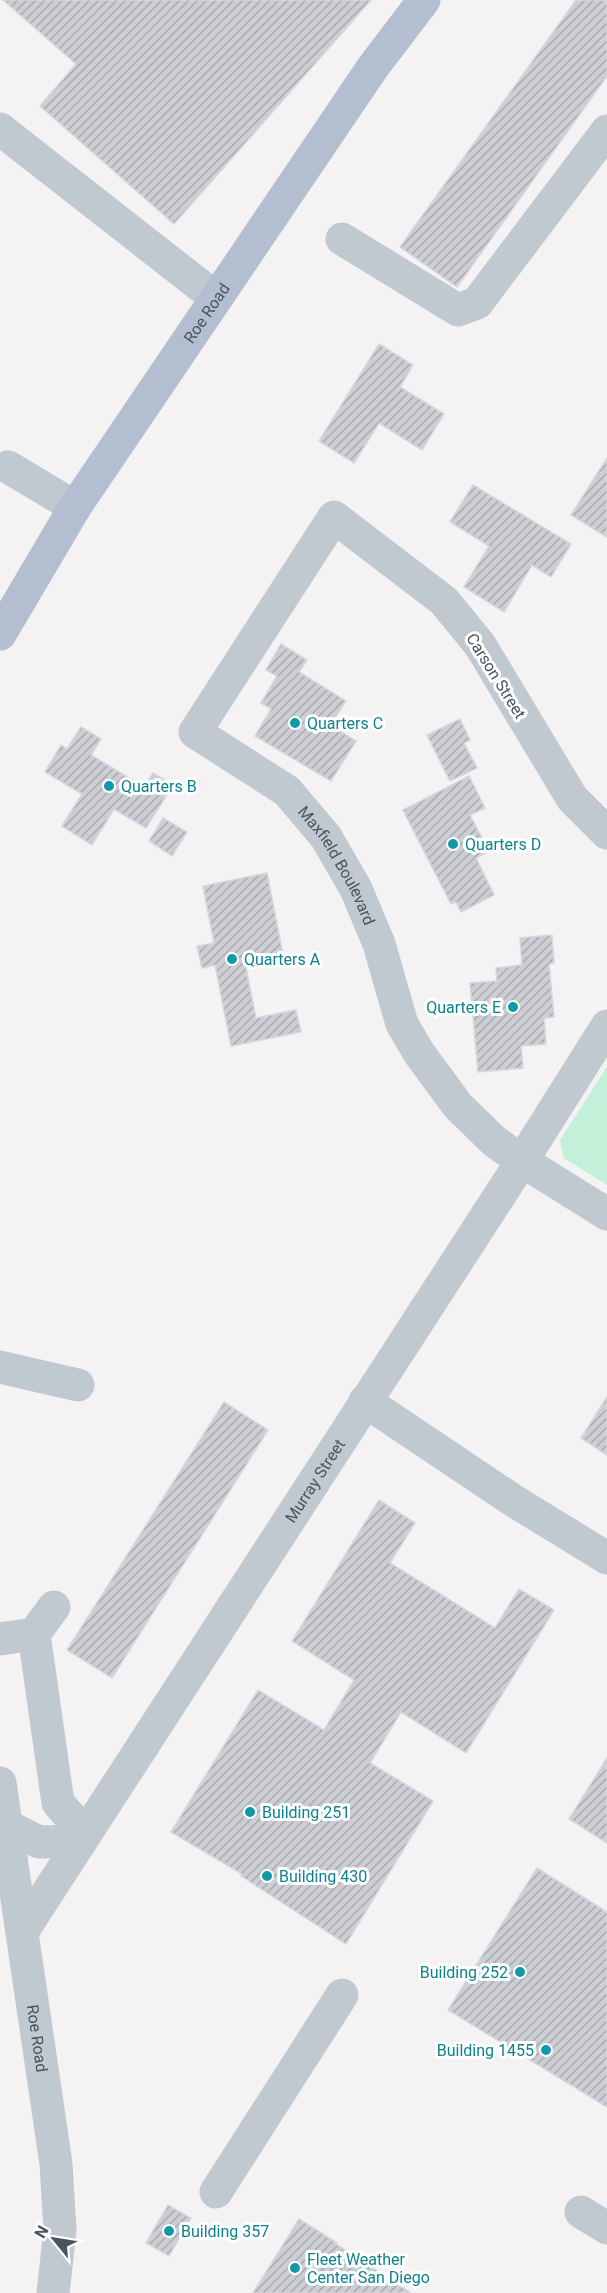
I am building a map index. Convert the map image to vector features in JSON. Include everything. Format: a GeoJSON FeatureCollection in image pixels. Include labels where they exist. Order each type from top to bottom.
{"type":"FeatureCollection","features":[{"type":"Feature","properties":{"kind":"main road","name":"Roe Road"},"geometry":{"type":"LineString","coordinates":[[0,634],[75,507],[373,67],[424,0]]}},
{"type":"Feature","properties":{"kind":"street"},"geometry":{"type":"LineString","coordinates":[[0,129],[216,298]]}},
{"type":"Feature","properties":{"kind":"street"},"geometry":{"type":"LineString","coordinates":[[342,239],[458,310],[477,303],[607,131]]}},
{"type":"Feature","properties":{"kind":"street"},"geometry":{"type":"LineString","coordinates":[[8,467],[75,507]]}},
{"type":"Feature","properties":{"kind":"street","name":"Carson Street"},"geometry":{"type":"LineString","coordinates":[[334,517],[444,601],[480,645],[572,798],[607,833]]}},
{"type":"Feature","properties":{"kind":"street","name":"Maxfield Boulevard"},"geometry":{"type":"LineString","coordinates":[[334,517],[195,732],[287,791],[326,837],[360,898],[379,945],[402,1024],[419,1053],[458,1106],[494,1141],[607,1214]]}},
{"type":"Feature","properties":{"kind":"street","name":"Murray Street"},"geometry":{"type":"LineString","coordinates":[[22,1932],[522,1161],[607,1026]]}},
{"type":"Feature","properties":{"kind":"street"},"geometry":{"type":"LineString","coordinates":[[0,1367],[78,1385]]}},
{"type":"Feature","properties":{"kind":"street"},"geometry":{"type":"LineString","coordinates":[[365,1401],[514,1501],[607,1558]]}},
{"type":"Feature","properties":{"kind":"street"},"geometry":{"type":"LineString","coordinates":[[7,1826],[39,1842],[82,1837],[58,1803],[34,1634],[54,1607]]}},
{"type":"Feature","properties":{"kind":"street"},"geometry":{"type":"LineString","coordinates":[[0,1639],[34,1634]]}},
{"type":"Feature","properties":{"kind":"street","name":"Roe Road"},"geometry":{"type":"LineString","coordinates":[[0,1783],[56,2164],[60,2230],[53,2293]]}},
{"type":"Feature","properties":{"kind":"street"},"geometry":{"type":"LineString","coordinates":[[216,2192],[342,1995]]}},
{"type":"Feature","properties":{"kind":"green space"},"geometry":{"type":"Polygon","coordinates":[[[607,1067],[607,1185],[564,1158],[560,1140],[607,1067]]]}},
{"type":"Feature","properties":{"kind":"building"},"geometry":{"type":"Polygon","coordinates":[[[3,0],[371,0],[174,224],[40,106],[76,64],[3,0]]]}},
{"type":"Feature","properties":{"kind":"building"},"geometry":{"type":"Polygon","coordinates":[[[576,0],[607,0],[607,76],[457,287],[400,247],[576,0]]]}},
{"type":"Feature","properties":{"kind":"building"},"geometry":{"type":"Polygon","coordinates":[[[379,344],[413,365],[400,387],[444,414],[422,450],[379,423],[354,463],[319,441],[379,344]]]}},
{"type":"Feature","properties":{"kind":"building"},"geometry":{"type":"Polygon","coordinates":[[[607,458],[607,537],[571,515],[607,458]]]}},
{"type":"Feature","properties":{"kind":"building"},"geometry":{"type":"Polygon","coordinates":[[[473,485],[571,544],[551,577],[532,565],[504,612],[464,587],[489,546],[450,522],[473,485]]]}},
{"type":"Feature","properties":{"kind":"building","name":"Quarters C"},"geometry":{"type":"Polygon","coordinates":[[[281,644],[307,660],[299,672],[346,701],[330,725],[356,741],[331,781],[255,736],[271,709],[261,703],[277,676],[266,670],[281,644]]]}},
{"type":"Feature","properties":{"kind":"building"},"geometry":{"type":"Polygon","coordinates":[[[460,719],[470,740],[464,743],[477,768],[450,781],[427,735],[460,719]]]}},
{"type":"Feature","properties":{"kind":"building","name":"Quarters B"},"geometry":{"type":"Polygon","coordinates":[[[81,727],[101,739],[91,755],[144,787],[153,773],[173,785],[146,828],[114,809],[92,845],[62,826],[82,794],[45,772],[61,745],[67,749],[81,727]]]}},
{"type":"Feature","properties":{"kind":"building","name":"Quarters D"},"geometry":{"type":"Polygon","coordinates":[[[469,776],[485,808],[470,815],[489,851],[476,858],[494,895],[461,912],[456,902],[451,904],[403,810],[469,776]]]}},
{"type":"Feature","properties":{"kind":"building"},"geometry":{"type":"Polygon","coordinates":[[[163,818],[187,832],[172,856],[149,841],[163,818]]]}},
{"type":"Feature","properties":{"kind":"building","name":"Quarters A"},"geometry":{"type":"Polygon","coordinates":[[[267,873],[283,955],[245,963],[256,1018],[296,1010],[301,1032],[231,1046],[215,965],[202,968],[197,946],[214,943],[203,886],[267,873]]]}},
{"type":"Feature","properties":{"kind":"building","name":"Quarters E"},"geometry":{"type":"Polygon","coordinates":[[[552,935],[554,963],[549,964],[554,1017],[544,1018],[546,1044],[521,1046],[523,1068],[478,1072],[470,983],[497,981],[496,968],[522,965],[520,938],[552,935]]]}},
{"type":"Feature","properties":{"kind":"building"},"geometry":{"type":"Polygon","coordinates":[[[607,1397],[607,1455],[581,1438],[607,1397]]]}},
{"type":"Feature","properties":{"kind":"building"},"geometry":{"type":"Polygon","coordinates":[[[224,1402],[268,1430],[112,1678],[67,1650],[224,1402]]]}},
{"type":"Feature","properties":{"kind":"building"},"geometry":{"type":"Polygon","coordinates":[[[379,1500],[415,1523],[390,1563],[495,1628],[519,1589],[554,1610],[466,1753],[401,1712],[370,1763],[433,1801],[346,1944],[241,1876],[242,1874],[171,1832],[258,1690],[324,1730],[354,1680],[292,1641],[379,1500]]]}},
{"type":"Feature","properties":{"kind":"building"},"geometry":{"type":"Polygon","coordinates":[[[607,1758],[607,1843],[569,1819],[607,1758]]]}},
{"type":"Feature","properties":{"kind":"building"},"geometry":{"type":"Polygon","coordinates":[[[537,1868],[607,1912],[607,2107],[448,2010],[537,1868]]]}},
{"type":"Feature","properties":{"kind":"building","name":"Building 357"},"geometry":{"type":"Polygon","coordinates":[[[168,2205],[191,2218],[169,2256],[146,2243],[168,2205]]]}},
{"type":"Feature","properties":{"kind":"building"},"geometry":{"type":"Polygon","coordinates":[[[299,2219],[337,2243],[411,2293],[253,2293],[299,2219]]]}},
{"type":"Feature","properties":{"kind":"place","name":"Quarters C"},"geometry":{"type":"Point","coordinates":[295,723]}},
{"type":"Feature","properties":{"kind":"place","name":"Quarters B"},"geometry":{"type":"Point","coordinates":[109,786]}},
{"type":"Feature","properties":{"kind":"place","name":"Quarters D"},"geometry":{"type":"Point","coordinates":[453,844]}},
{"type":"Feature","properties":{"kind":"place","name":"Quarters A"},"geometry":{"type":"Point","coordinates":[232,959]}},
{"type":"Feature","properties":{"kind":"place","name":"Quarters E"},"geometry":{"type":"Point","coordinates":[513,1007]}},
{"type":"Feature","properties":{"kind":"place","name":"Building 251"},"geometry":{"type":"Point","coordinates":[250,1812]}},
{"type":"Feature","properties":{"kind":"place","name":"Building 430"},"geometry":{"type":"Point","coordinates":[267,1876]}},
{"type":"Feature","properties":{"kind":"place","name":"Building 252"},"geometry":{"type":"Point","coordinates":[520,1972]}},
{"type":"Feature","properties":{"kind":"place","name":"Building 1455"},"geometry":{"type":"Point","coordinates":[546,2050]}},
{"type":"Feature","properties":{"kind":"place","name":"Building 357"},"geometry":{"type":"Point","coordinates":[169,2231]}},
{"type":"Feature","properties":{"kind":"place","name":"Fleet Weather Center San Diego"},"geometry":{"type":"Point","coordinates":[295,2268]}}]}
